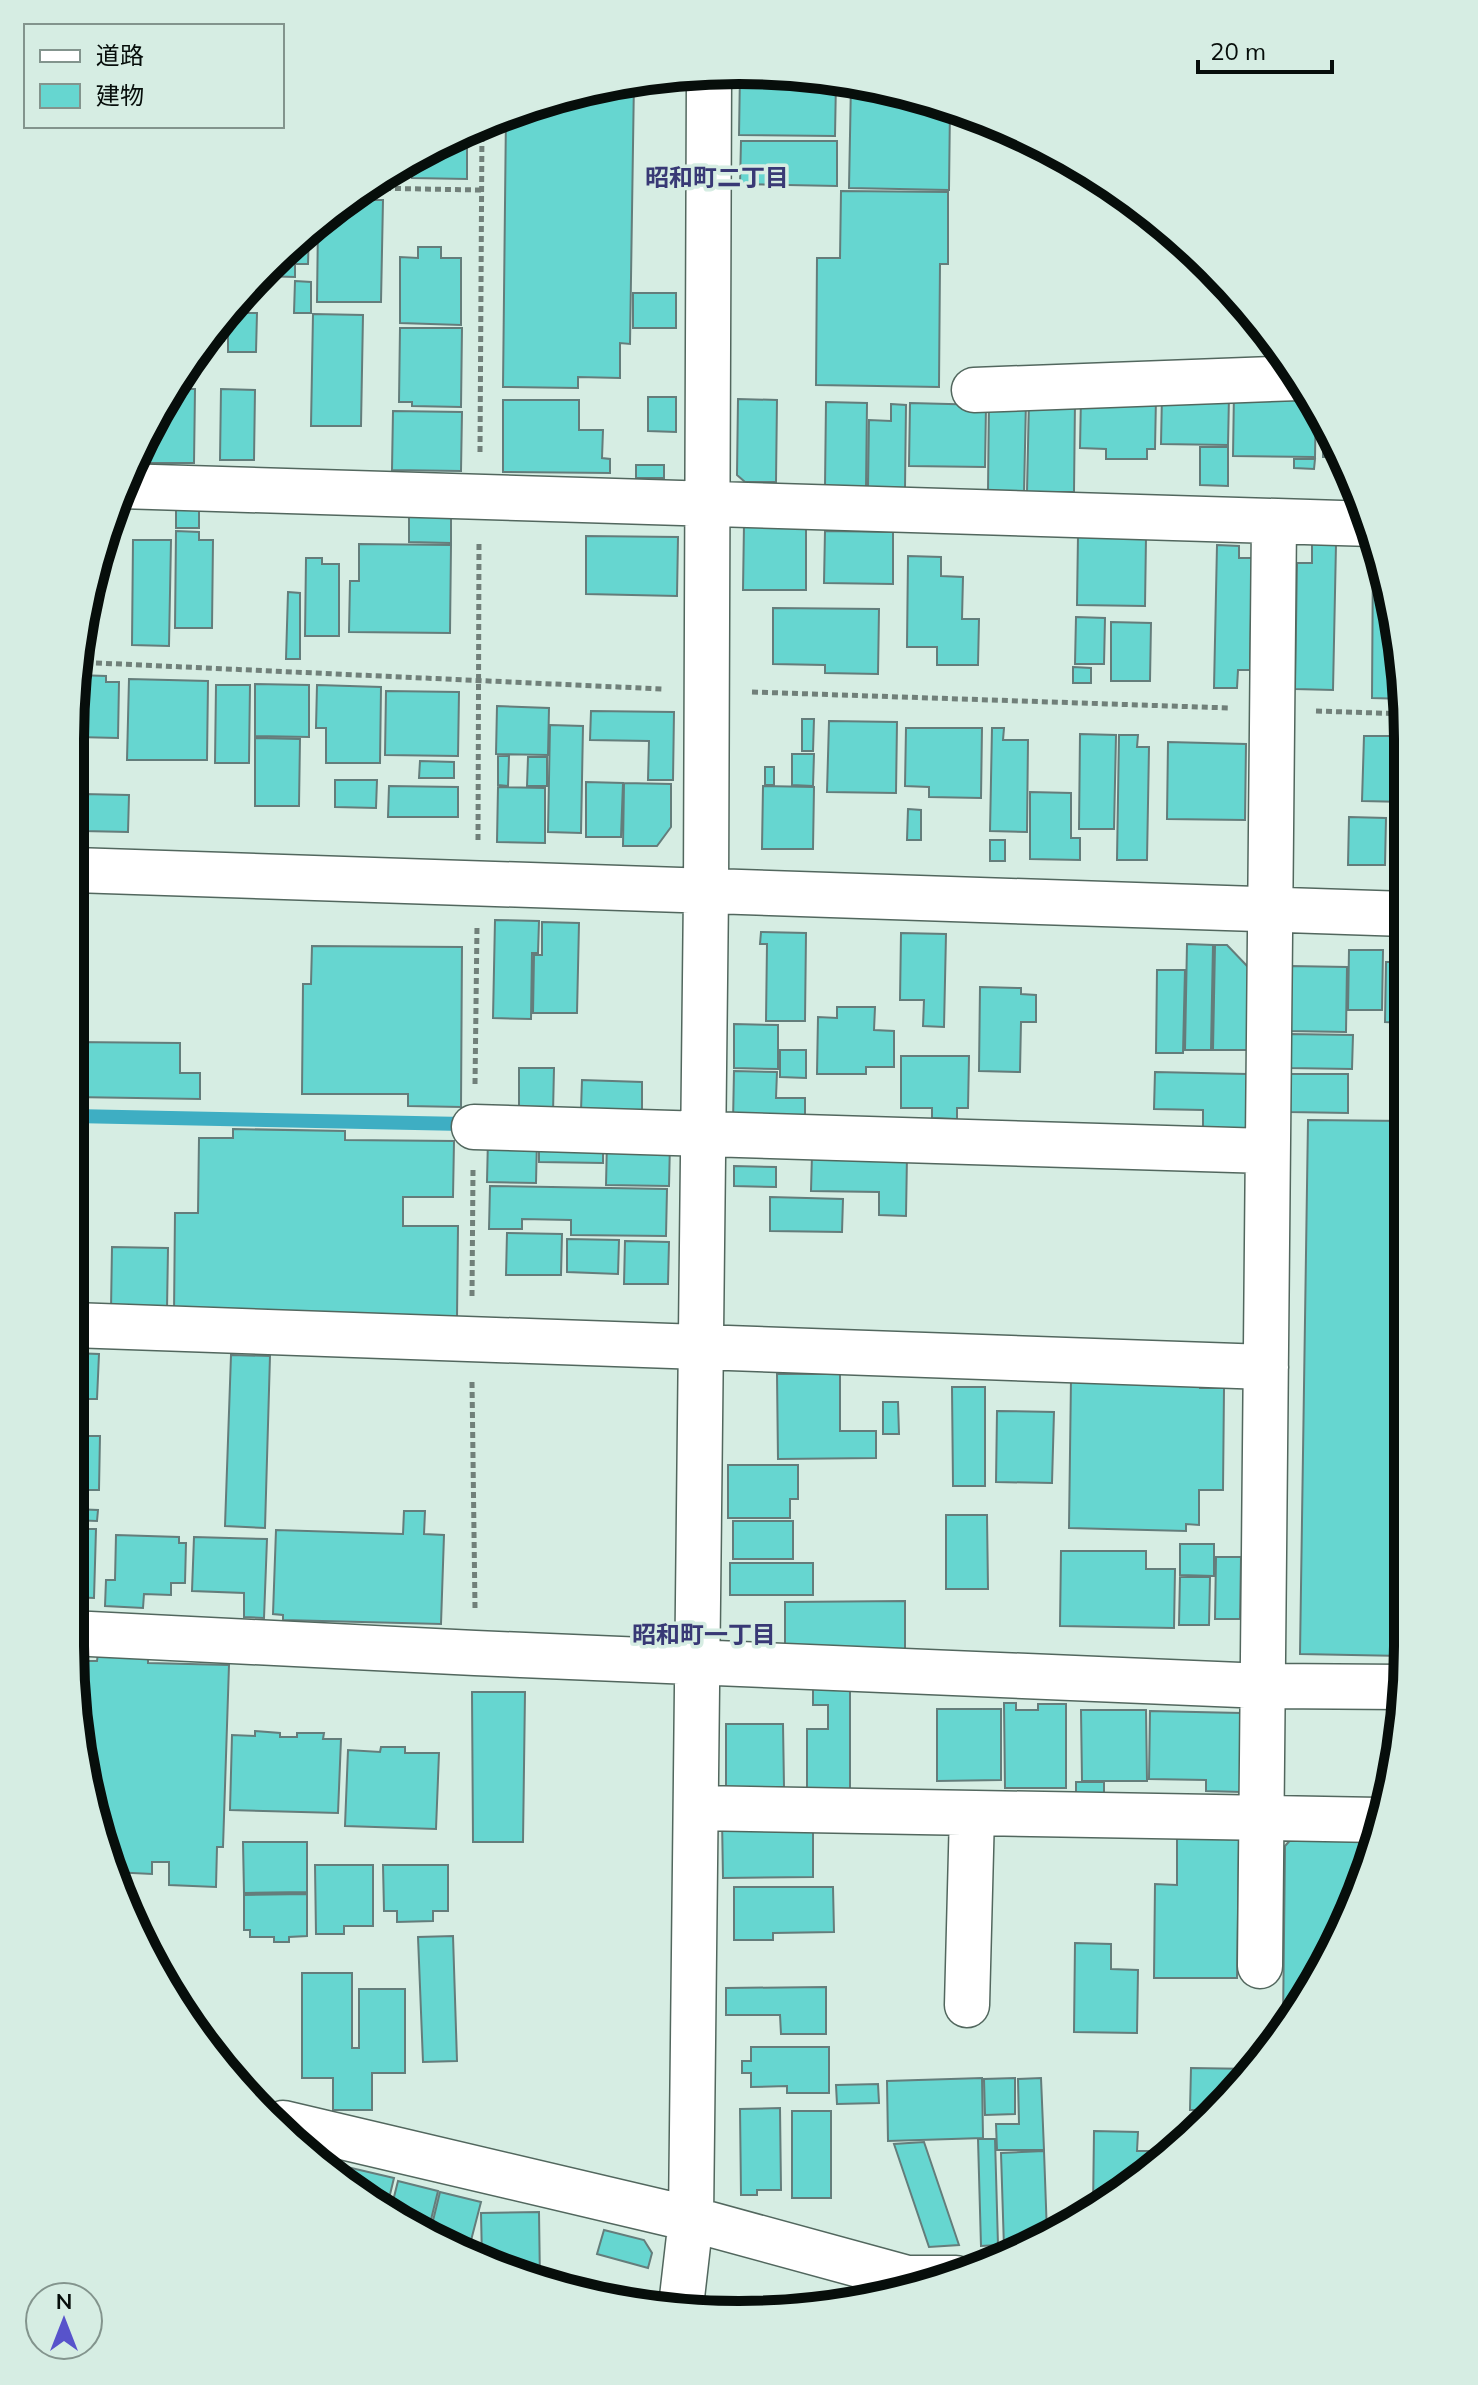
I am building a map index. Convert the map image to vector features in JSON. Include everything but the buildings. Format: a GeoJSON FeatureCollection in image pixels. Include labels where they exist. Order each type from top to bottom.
{"type":"FeatureCollection","features":[{"type":"Feature","properties":{"kind":"street"},"geometry":{"type":"LineString","coordinates":[[682,2298],[691,2219],[698,1661],[706,892],[709,85]]}},
{"type":"Feature","properties":{"kind":"street"},"geometry":{"type":"LineString","coordinates":[[974,390],[1286,378]]}},
{"type":"Feature","properties":{"kind":"street"},"geometry":{"type":"LineString","coordinates":[[135,486],[1357,524]]}},
{"type":"Feature","properties":{"kind":"street"},"geometry":{"type":"LineString","coordinates":[[1260,1966],[1274,521]]}},
{"type":"Feature","properties":{"kind":"street"},"geometry":{"type":"LineString","coordinates":[[84,870],[1394,914]]}},
{"type":"Feature","properties":{"kind":"street"},"geometry":{"type":"LineString","coordinates":[[474,1127],[1267,1151]]}},
{"type":"Feature","properties":{"kind":"street"},"geometry":{"type":"LineString","coordinates":[[84,1325],[1266,1367]]}},
{"type":"Feature","properties":{"kind":"street"},"geometry":{"type":"LineString","coordinates":[[84,1634],[1264,1686],[1393,1687]]}},
{"type":"Feature","properties":{"kind":"street"},"geometry":{"type":"LineString","coordinates":[[696,1808],[1371,1820]]}},
{"type":"Feature","properties":{"kind":"street"},"geometry":{"type":"LineString","coordinates":[[968,2005],[972,1813]]}},
{"type":"Feature","properties":{"kind":"street"},"geometry":{"type":"LineString","coordinates":[[294,2126],[691,2219],[896,2282]]}},
{"type":"Feature","properties":{"kind":"path"},"geometry":{"type":"LineString","coordinates":[[475,1653],[471,1340],[478,884],[482,137]]}},
{"type":"Feature","properties":{"kind":"path"},"geometry":{"type":"LineString","coordinates":[[385,188],[481,190]]}},
{"type":"Feature","properties":{"kind":"waterway"},"geometry":{"type":"LineString","coordinates":[[84,1116],[464,1124]]}},
{"type":"Feature","properties":{"kind":"district","name":"昭和町二丁目"},"geometry":{"type":"Point","coordinates":[717,178]}},
{"type":"Feature","properties":{"kind":"district","name":"昭和町一丁目"},"geometry":{"type":"Point","coordinates":[704,1635]}}]}
